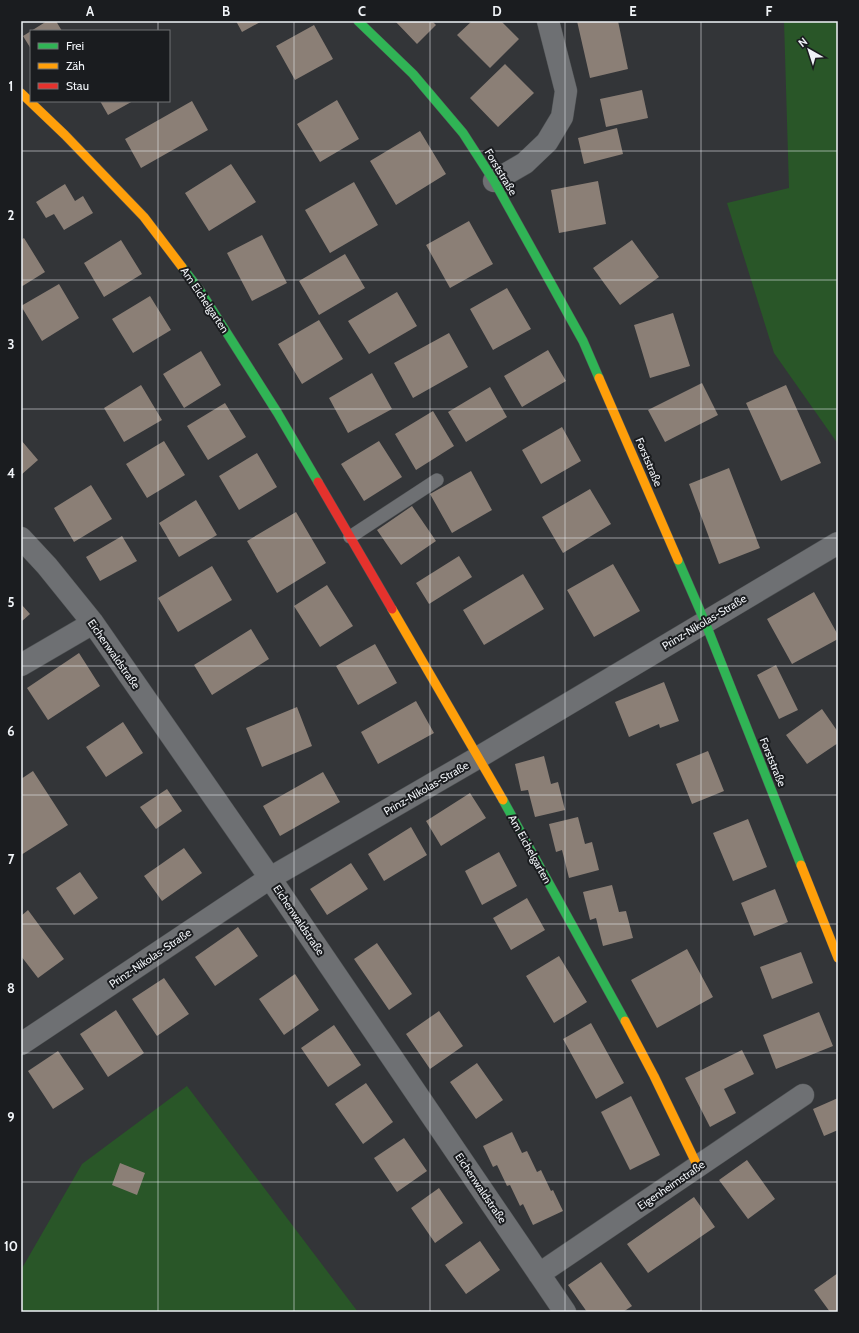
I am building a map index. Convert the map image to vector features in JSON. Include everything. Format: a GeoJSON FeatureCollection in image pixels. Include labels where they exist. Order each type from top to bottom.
{"type":"FeatureCollection","features":[{"type":"Feature","properties":{"kind":"street","name":"Forststraße"},"geometry":{"type":"LineString","coordinates":[[358,21],[413,74],[463,134],[494,181],[583,341],[704,622],[838,958]]}},
{"type":"Feature","properties":{"kind":"street"},"geometry":{"type":"LineString","coordinates":[[494,181],[525,163],[547,142],[562,117],[566,91],[548,21]]}},
{"type":"Feature","properties":{"kind":"street","name":"Am Eichelgarten"},"geometry":{"type":"LineString","coordinates":[[21,93],[30,102]]}},
{"type":"Feature","properties":{"kind":"street","name":"Am Eichelgarten"},"geometry":{"type":"LineString","coordinates":[[30,102],[65,135],[144,217],[199,289],[277,412],[479,757],[612,997],[654,1076],[698,1167]]}},
{"type":"Feature","properties":{"kind":"street","name":"Eichenwaldstraße"},"geometry":{"type":"LineString","coordinates":[[21,538],[93,622],[270,878],[565,1312]]}},
{"type":"Feature","properties":{"kind":"street","name":"Prinz-Nikolas-Straße"},"geometry":{"type":"LineString","coordinates":[[21,1044],[270,878],[479,757],[838,543]]}},
{"type":"Feature","properties":{"kind":"street"},"geometry":{"type":"LineString","coordinates":[[21,665],[93,622]]}},
{"type":"Feature","properties":{"kind":"street","name":"Eigenheimstraße"},"geometry":{"type":"LineString","coordinates":[[540,1274],[803,1095]]}},
{"type":"Feature","properties":{"kind":"lane"},"geometry":{"type":"LineString","coordinates":[[350,537],[437,480]]}},
{"type":"Feature","properties":{"kind":"green space"},"geometry":{"type":"Polygon","coordinates":[[[784,21],[838,21],[838,444],[774,353],[727,203],[789,188],[784,21]]]}},
{"type":"Feature","properties":{"kind":"green space"},"geometry":{"type":"Polygon","coordinates":[[[187,1086],[358,1312],[21,1312],[21,1270],[82,1164],[187,1086]]]}},
{"type":"Feature","properties":{"kind":"building"},"geometry":{"type":"Polygon","coordinates":[[[47,21],[56,21],[61,30],[33,30],[47,21]]]}},
{"type":"Feature","properties":{"kind":"building"},"geometry":{"type":"Polygon","coordinates":[[[236,21],[262,21],[242,32],[236,21]]]}},
{"type":"Feature","properties":{"kind":"building"},"geometry":{"type":"Polygon","coordinates":[[[395,21],[432,21],[436,25],[417,44],[395,21]]]}},
{"type":"Feature","properties":{"kind":"building"},"geometry":{"type":"Polygon","coordinates":[[[472,21],[501,21],[519,39],[490,68],[457,35],[472,21]]]}},
{"type":"Feature","properties":{"kind":"building"},"geometry":{"type":"Polygon","coordinates":[[[577,21],[618,21],[628,69],[590,78],[577,21]]]}},
{"type":"Feature","properties":{"kind":"building"},"geometry":{"type":"Polygon","coordinates":[[[314,25],[333,59],[295,80],[276,46],[314,25]]]}},
{"type":"Feature","properties":{"kind":"building"},"geometry":{"type":"Polygon","coordinates":[[[30,32],[30,47],[23,36],[30,32]]]}},
{"type":"Feature","properties":{"kind":"building"},"geometry":{"type":"Polygon","coordinates":[[[505,64],[534,93],[498,127],[470,98],[505,64]]]}},
{"type":"Feature","properties":{"kind":"building"},"geometry":{"type":"Polygon","coordinates":[[[642,90],[648,118],[606,127],[600,99],[642,90]]]}},
{"type":"Feature","properties":{"kind":"building"},"geometry":{"type":"Polygon","coordinates":[[[337,100],[359,139],[320,162],[297,124],[337,100]]]}},
{"type":"Feature","properties":{"kind":"building"},"geometry":{"type":"Polygon","coordinates":[[[192,101],[208,130],[141,168],[125,139],[192,101]]]}},
{"type":"Feature","properties":{"kind":"building"},"geometry":{"type":"Polygon","coordinates":[[[101,102],[131,102],[108,115],[101,102]]]}},
{"type":"Feature","properties":{"kind":"building"},"geometry":{"type":"Polygon","coordinates":[[[617,128],[623,154],[584,164],[578,138],[617,128]]]}},
{"type":"Feature","properties":{"kind":"building"},"geometry":{"type":"Polygon","coordinates":[[[420,131],[446,174],[396,205],[370,161],[420,131]]]}},
{"type":"Feature","properties":{"kind":"building"},"geometry":{"type":"Polygon","coordinates":[[[231,164],[256,202],[209,231],[185,193],[231,164]]]}},
{"type":"Feature","properties":{"kind":"building"},"geometry":{"type":"Polygon","coordinates":[[[598,181],[606,224],[559,233],[551,190],[598,181]]]}},
{"type":"Feature","properties":{"kind":"building"},"geometry":{"type":"Polygon","coordinates":[[[354,182],[378,225],[330,253],[305,210],[354,182]]]}},
{"type":"Feature","properties":{"kind":"building"},"geometry":{"type":"Polygon","coordinates":[[[65,184],[75,201],[83,196],[93,213],[64,230],[54,214],[46,218],[36,202],[65,184]]]}},
{"type":"Feature","properties":{"kind":"building"},"geometry":{"type":"Polygon","coordinates":[[[469,221],[493,264],[450,288],[426,245],[469,221]]]}},
{"type":"Feature","properties":{"kind":"building"},"geometry":{"type":"Polygon","coordinates":[[[262,235],[287,283],[252,301],[227,253],[262,235]]]}},
{"type":"Feature","properties":{"kind":"building"},"geometry":{"type":"Polygon","coordinates":[[[24,238],[45,272],[21,287],[21,240],[24,238]]]}},
{"type":"Feature","properties":{"kind":"building"},"geometry":{"type":"Polygon","coordinates":[[[121,240],[142,274],[104,297],[84,263],[121,240]]]}},
{"type":"Feature","properties":{"kind":"building"},"geometry":{"type":"Polygon","coordinates":[[[632,240],[659,277],[620,305],[593,268],[632,240]]]}},
{"type":"Feature","properties":{"kind":"building"},"geometry":{"type":"Polygon","coordinates":[[[345,254],[365,288],[319,315],[299,281],[345,254]]]}},
{"type":"Feature","properties":{"kind":"building"},"geometry":{"type":"Polygon","coordinates":[[[59,284],[79,318],[42,341],[21,306],[59,284]]]}},
{"type":"Feature","properties":{"kind":"building"},"geometry":{"type":"Polygon","coordinates":[[[507,288],[531,329],[493,350],[470,309],[507,288]]]}},
{"type":"Feature","properties":{"kind":"building"},"geometry":{"type":"Polygon","coordinates":[[[397,292],[417,326],[369,354],[348,321],[397,292]]]}},
{"type":"Feature","properties":{"kind":"building"},"geometry":{"type":"Polygon","coordinates":[[[150,296],[171,330],[133,353],[112,319],[150,296]]]}},
{"type":"Feature","properties":{"kind":"building"},"geometry":{"type":"Polygon","coordinates":[[[673,313],[690,366],[650,378],[634,325],[673,313]]]}},
{"type":"Feature","properties":{"kind":"building"},"geometry":{"type":"Polygon","coordinates":[[[319,320],[343,359],[302,384],[278,344],[319,320]]]}},
{"type":"Feature","properties":{"kind":"building"},"geometry":{"type":"Polygon","coordinates":[[[449,333],[468,367],[413,398],[394,363],[449,333]]]}},
{"type":"Feature","properties":{"kind":"building"},"geometry":{"type":"Polygon","coordinates":[[[548,350],[566,381],[522,407],[504,376],[548,350]]]}},
{"type":"Feature","properties":{"kind":"building"},"geometry":{"type":"Polygon","coordinates":[[[201,351],[221,385],[184,408],[163,374],[201,351]]]}},
{"type":"Feature","properties":{"kind":"building"},"geometry":{"type":"Polygon","coordinates":[[[372,373],[392,409],[348,433],[329,398],[372,373]]]}},
{"type":"Feature","properties":{"kind":"building"},"geometry":{"type":"Polygon","coordinates":[[[702,383],[718,415],[665,442],[648,410],[702,383]]]}},
{"type":"Feature","properties":{"kind":"building"},"geometry":{"type":"Polygon","coordinates":[[[141,385],[162,420],[124,442],[104,408],[141,385]]]}},
{"type":"Feature","properties":{"kind":"building"},"geometry":{"type":"Polygon","coordinates":[[[786,385],[821,463],[781,481],[746,403],[786,385]]]}},
{"type":"Feature","properties":{"kind":"building"},"geometry":{"type":"Polygon","coordinates":[[[490,387],[507,417],[466,442],[448,412],[490,387]]]}},
{"type":"Feature","properties":{"kind":"building"},"geometry":{"type":"Polygon","coordinates":[[[225,403],[246,437],[208,460],[187,426],[225,403]]]}},
{"type":"Feature","properties":{"kind":"building"},"geometry":{"type":"Polygon","coordinates":[[[433,411],[454,446],[416,470],[395,434],[433,411]]]}},
{"type":"Feature","properties":{"kind":"building"},"geometry":{"type":"Polygon","coordinates":[[[562,427],[581,461],[541,484],[522,450],[562,427]]]}},
{"type":"Feature","properties":{"kind":"building"},"geometry":{"type":"Polygon","coordinates":[[[21,440],[38,460],[21,475],[21,440]]]}},
{"type":"Feature","properties":{"kind":"building"},"geometry":{"type":"Polygon","coordinates":[[[164,441],[185,475],[147,498],[126,464],[164,441]]]}},
{"type":"Feature","properties":{"kind":"building"},"geometry":{"type":"Polygon","coordinates":[[[379,441],[402,477],[364,501],[341,464],[379,441]]]}},
{"type":"Feature","properties":{"kind":"building"},"geometry":{"type":"Polygon","coordinates":[[[257,453],[277,487],[239,510],[219,476],[257,453]]]}},
{"type":"Feature","properties":{"kind":"building"},"geometry":{"type":"Polygon","coordinates":[[[729,468],[760,548],[719,564],[689,484],[729,468]]]}},
{"type":"Feature","properties":{"kind":"building"},"geometry":{"type":"Polygon","coordinates":[[[471,471],[492,510],[452,533],[430,494],[471,471]]]}},
{"type":"Feature","properties":{"kind":"building"},"geometry":{"type":"Polygon","coordinates":[[[91,485],[112,519],[74,542],[54,508],[91,485]]]}},
{"type":"Feature","properties":{"kind":"building"},"geometry":{"type":"Polygon","coordinates":[[[590,489],[611,524],[563,553],[542,517],[590,489]]]}},
{"type":"Feature","properties":{"kind":"building"},"geometry":{"type":"Polygon","coordinates":[[[196,500],[217,535],[179,557],[159,523],[196,500]]]}},
{"type":"Feature","properties":{"kind":"building"},"geometry":{"type":"Polygon","coordinates":[[[412,506],[436,541],[401,565],[377,530],[412,506]]]}},
{"type":"Feature","properties":{"kind":"building"},"geometry":{"type":"Polygon","coordinates":[[[296,512],[326,563],[277,593],[247,541],[296,512]]]}},
{"type":"Feature","properties":{"kind":"building"},"geometry":{"type":"Polygon","coordinates":[[[122,536],[137,561],[100,581],[86,557],[122,536]]]}},
{"type":"Feature","properties":{"kind":"building"},"geometry":{"type":"Polygon","coordinates":[[[459,556],[472,577],[429,604],[416,583],[459,556]]]}},
{"type":"Feature","properties":{"kind":"building"},"geometry":{"type":"Polygon","coordinates":[[[613,564],[640,611],[594,637],[567,590],[613,564]]]}},
{"type":"Feature","properties":{"kind":"building"},"geometry":{"type":"Polygon","coordinates":[[[212,566],[232,600],[178,632],[158,598],[212,566]]]}},
{"type":"Feature","properties":{"kind":"building"},"geometry":{"type":"Polygon","coordinates":[[[523,574],[544,609],[484,645],[463,610],[523,574]]]}},
{"type":"Feature","properties":{"kind":"building"},"geometry":{"type":"Polygon","coordinates":[[[327,585],[353,626],[320,647],[294,606],[327,585]]]}},
{"type":"Feature","properties":{"kind":"building"},"geometry":{"type":"Polygon","coordinates":[[[814,592],[838,635],[838,639],[792,664],[767,619],[814,592]]]}},
{"type":"Feature","properties":{"kind":"building"},"geometry":{"type":"Polygon","coordinates":[[[21,604],[30,614],[21,622],[21,604]]]}},
{"type":"Feature","properties":{"kind":"building"},"geometry":{"type":"Polygon","coordinates":[[[251,629],[269,659],[212,695],[194,665],[251,629]]]}},
{"type":"Feature","properties":{"kind":"building"},"geometry":{"type":"Polygon","coordinates":[[[375,644],[397,683],[358,705],[336,666],[375,644]]]}},
{"type":"Feature","properties":{"kind":"building"},"geometry":{"type":"Polygon","coordinates":[[[79,653],[100,686],[48,720],[27,688],[79,653]]]}},
{"type":"Feature","properties":{"kind":"building"},"geometry":{"type":"Polygon","coordinates":[[[776,665],[798,710],[779,719],[757,675],[776,665]]]}},
{"type":"Feature","properties":{"kind":"building"},"geometry":{"type":"Polygon","coordinates":[[[664,682],[679,721],[660,728],[659,724],[629,737],[615,702],[664,682]]]}},
{"type":"Feature","properties":{"kind":"building"},"geometry":{"type":"Polygon","coordinates":[[[416,701],[434,733],[378,764],[361,732],[416,701]]]}},
{"type":"Feature","properties":{"kind":"building"},"geometry":{"type":"Polygon","coordinates":[[[297,707],[312,746],[262,767],[246,728],[297,707]]]}},
{"type":"Feature","properties":{"kind":"building"},"geometry":{"type":"Polygon","coordinates":[[[822,709],[838,732],[838,743],[807,764],[786,735],[822,709]]]}},
{"type":"Feature","properties":{"kind":"building"},"geometry":{"type":"Polygon","coordinates":[[[123,722],[143,753],[106,777],[86,747],[123,722]]]}},
{"type":"Feature","properties":{"kind":"building"},"geometry":{"type":"Polygon","coordinates":[[[708,751],[724,791],[692,804],[676,764],[708,751]]]}},
{"type":"Feature","properties":{"kind":"building"},"geometry":{"type":"Polygon","coordinates":[[[544,756],[551,784],[558,782],[565,810],[535,817],[528,790],[521,791],[515,764],[544,756]]]}},
{"type":"Feature","properties":{"kind":"building"},"geometry":{"type":"Polygon","coordinates":[[[33,771],[68,825],[21,855],[21,779],[33,771]]]}},
{"type":"Feature","properties":{"kind":"building"},"geometry":{"type":"Polygon","coordinates":[[[323,772],[340,802],[280,836],[263,806],[323,772]]]}},
{"type":"Feature","properties":{"kind":"building"},"geometry":{"type":"Polygon","coordinates":[[[167,789],[182,811],[156,829],[140,807],[167,789]]]}},
{"type":"Feature","properties":{"kind":"building"},"geometry":{"type":"Polygon","coordinates":[[[470,793],[486,818],[441,846],[426,821],[470,793]]]}},
{"type":"Feature","properties":{"kind":"building"},"geometry":{"type":"Polygon","coordinates":[[[578,817],[585,844],[592,842],[599,870],[569,878],[562,850],[556,852],[549,824],[578,817]]]}},
{"type":"Feature","properties":{"kind":"building"},"geometry":{"type":"Polygon","coordinates":[[[748,819],[767,867],[733,881],[713,833],[748,819]]]}},
{"type":"Feature","properties":{"kind":"building"},"geometry":{"type":"Polygon","coordinates":[[[411,827],[427,855],[384,881],[368,854],[411,827]]]}},
{"type":"Feature","properties":{"kind":"building"},"geometry":{"type":"Polygon","coordinates":[[[184,848],[202,873],[162,901],[144,876],[184,848]]]}},
{"type":"Feature","properties":{"kind":"building"},"geometry":{"type":"Polygon","coordinates":[[[499,852],[517,886],[482,905],[465,871],[499,852]]]}},
{"type":"Feature","properties":{"kind":"building"},"geometry":{"type":"Polygon","coordinates":[[[351,863],[368,889],[327,915],[310,889],[351,863]]]}},
{"type":"Feature","properties":{"kind":"building"},"geometry":{"type":"Polygon","coordinates":[[[80,872],[98,898],[74,915],[56,888],[80,872]]]}},
{"type":"Feature","properties":{"kind":"building"},"geometry":{"type":"Polygon","coordinates":[[[612,885],[619,912],[626,911],[633,938],[603,946],[596,918],[590,920],[583,892],[612,885]]]}},
{"type":"Feature","properties":{"kind":"building"},"geometry":{"type":"Polygon","coordinates":[[[775,889],[788,922],[754,936],[741,903],[775,889]]]}},
{"type":"Feature","properties":{"kind":"building"},"geometry":{"type":"Polygon","coordinates":[[[527,898],[545,930],[511,950],[493,918],[527,898]]]}},
{"type":"Feature","properties":{"kind":"building"},"geometry":{"type":"Polygon","coordinates":[[[28,910],[64,959],[38,978],[21,956],[21,916],[28,910]]]}},
{"type":"Feature","properties":{"kind":"building"},"geometry":{"type":"Polygon","coordinates":[[[238,927],[258,956],[215,986],[195,957],[238,927]]]}},
{"type":"Feature","properties":{"kind":"building"},"geometry":{"type":"Polygon","coordinates":[[[377,943],[412,994],[389,1010],[354,959],[377,943]]]}},
{"type":"Feature","properties":{"kind":"building"},"geometry":{"type":"Polygon","coordinates":[[[687,949],[713,997],[657,1028],[631,980],[687,949]]]}},
{"type":"Feature","properties":{"kind":"building"},"geometry":{"type":"Polygon","coordinates":[[[801,952],[813,983],[772,999],[760,967],[801,952]]]}},
{"type":"Feature","properties":{"kind":"building"},"geometry":{"type":"Polygon","coordinates":[[[559,956],[587,1002],[554,1023],[526,976],[559,956]]]}},
{"type":"Feature","properties":{"kind":"building"},"geometry":{"type":"Polygon","coordinates":[[[295,974],[319,1010],[284,1035],[259,999],[295,974]]]}},
{"type":"Feature","properties":{"kind":"building"},"geometry":{"type":"Polygon","coordinates":[[[164,978],[189,1014],[157,1036],[132,999],[164,978]]]}},
{"type":"Feature","properties":{"kind":"building"},"geometry":{"type":"Polygon","coordinates":[[[116,1010],[144,1053],[108,1077],[80,1034],[116,1010]]]}},
{"type":"Feature","properties":{"kind":"building"},"geometry":{"type":"Polygon","coordinates":[[[439,1011],[463,1046],[430,1069],[406,1034],[439,1011]]]}},
{"type":"Feature","properties":{"kind":"building"},"geometry":{"type":"Polygon","coordinates":[[[819,1012],[833,1046],[776,1069],[763,1035],[819,1012]]]}},
{"type":"Feature","properties":{"kind":"building"},"geometry":{"type":"Polygon","coordinates":[[[591,1023],[624,1083],[596,1099],[563,1039],[591,1023]]]}},
{"type":"Feature","properties":{"kind":"building"},"geometry":{"type":"Polygon","coordinates":[[[334,1025],[361,1065],[328,1087],[301,1048],[334,1025]]]}},
{"type":"Feature","properties":{"kind":"building"},"geometry":{"type":"Polygon","coordinates":[[[742,1050],[754,1074],[724,1089],[736,1113],[710,1127],[685,1078],[742,1050]]]}},
{"type":"Feature","properties":{"kind":"building"},"geometry":{"type":"Polygon","coordinates":[[[58,1051],[84,1089],[53,1109],[28,1071],[58,1051]]]}},
{"type":"Feature","properties":{"kind":"building"},"geometry":{"type":"Polygon","coordinates":[[[477,1063],[503,1100],[476,1119],[450,1082],[477,1063]]]}},
{"type":"Feature","properties":{"kind":"building"},"geometry":{"type":"Polygon","coordinates":[[[366,1083],[393,1122],[363,1144],[335,1104],[366,1083]]]}},
{"type":"Feature","properties":{"kind":"building"},"geometry":{"type":"Polygon","coordinates":[[[631,1096],[660,1155],[630,1170],[601,1112],[631,1096]]]}},
{"type":"Feature","properties":{"kind":"building"},"geometry":{"type":"Polygon","coordinates":[[[838,1098],[838,1130],[824,1136],[813,1109],[838,1098]]]}},
{"type":"Feature","properties":{"kind":"building"},"geometry":{"type":"Polygon","coordinates":[[[512,1132],[522,1153],[527,1151],[537,1172],[541,1170],[563,1211],[533,1225],[523,1204],[520,1206],[510,1185],[507,1186],[497,1165],[493,1167],[483,1146],[512,1132]]]}},
{"type":"Feature","properties":{"kind":"building"},"geometry":{"type":"Polygon","coordinates":[[[404,1138],[427,1171],[397,1192],[374,1158],[404,1138]]]}},
{"type":"Feature","properties":{"kind":"building"},"geometry":{"type":"Polygon","coordinates":[[[747,1160],[775,1199],[748,1219],[719,1180],[747,1160]]]}},
{"type":"Feature","properties":{"kind":"building"},"geometry":{"type":"Polygon","coordinates":[[[120,1163],[145,1173],[137,1195],[112,1185],[120,1163]]]}},
{"type":"Feature","properties":{"kind":"building"},"geometry":{"type":"Polygon","coordinates":[[[439,1188],[463,1223],[435,1243],[411,1208],[439,1188]]]}},
{"type":"Feature","properties":{"kind":"building"},"geometry":{"type":"Polygon","coordinates":[[[694,1197],[715,1227],[648,1273],[627,1244],[694,1197]]]}},
{"type":"Feature","properties":{"kind":"building"},"geometry":{"type":"Polygon","coordinates":[[[480,1241],[500,1270],[466,1294],[445,1265],[480,1241]]]}},
{"type":"Feature","properties":{"kind":"building"},"geometry":{"type":"Polygon","coordinates":[[[601,1262],[632,1306],[623,1312],[587,1312],[568,1285],[601,1262]]]}},
{"type":"Feature","properties":{"kind":"building"},"geometry":{"type":"Polygon","coordinates":[[[838,1273],[838,1312],[830,1312],[814,1290],[838,1273]]]}},
{"type":"Feature","properties":{"kind":"traffic: fast"},"geometry":{"type":"LineString","coordinates":[[358,21],[413,74],[463,133],[494,181],[583,341],[599,378]]}},
{"type":"Feature","properties":{"kind":"traffic: fast"},"geometry":{"type":"LineString","coordinates":[[182,267],[199,289],[277,412],[318,482]]}},
{"type":"Feature","properties":{"kind":"traffic: fast"},"geometry":{"type":"LineString","coordinates":[[678,560],[705,622],[801,865]]}},
{"type":"Feature","properties":{"kind":"traffic: fast"},"geometry":{"type":"LineString","coordinates":[[503,800],[625,1021]]}},
{"type":"Feature","properties":{"kind":"traffic: slow"},"geometry":{"type":"LineString","coordinates":[[21,93],[30,102]]}},
{"type":"Feature","properties":{"kind":"traffic: slow"},"geometry":{"type":"LineString","coordinates":[[30,102],[65,135],[144,217],[182,267]]}},
{"type":"Feature","properties":{"kind":"traffic: slow"},"geometry":{"type":"LineString","coordinates":[[599,378],[678,560]]}},
{"type":"Feature","properties":{"kind":"traffic: slow"},"geometry":{"type":"LineString","coordinates":[[392,609],[503,800]]}},
{"type":"Feature","properties":{"kind":"traffic: slow"},"geometry":{"type":"LineString","coordinates":[[801,865],[838,958]]}},
{"type":"Feature","properties":{"kind":"traffic: slow"},"geometry":{"type":"LineString","coordinates":[[625,1021],[654,1076],[698,1167]]}},
{"type":"Feature","properties":{"kind":"traffic: jam"},"geometry":{"type":"LineString","coordinates":[[318,482],[392,609]]}}]}
